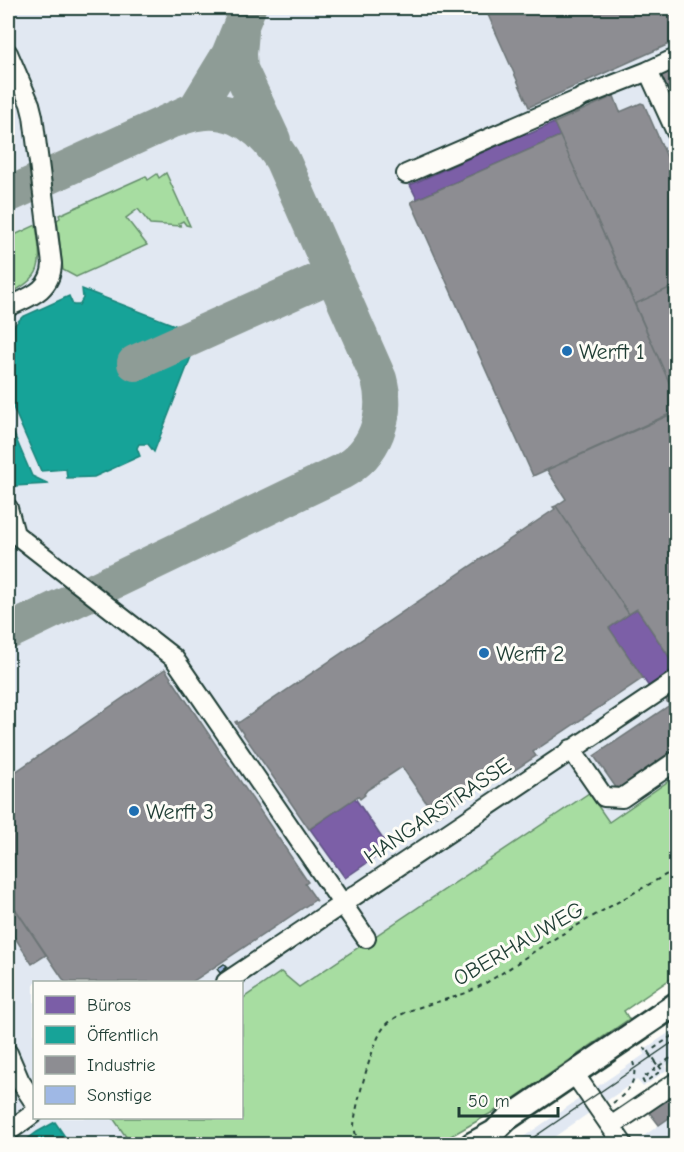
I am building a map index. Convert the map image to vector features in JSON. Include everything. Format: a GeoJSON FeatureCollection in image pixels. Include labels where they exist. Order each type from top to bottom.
{"type":"FeatureCollection","features":[{"type":"Feature","properties":{"kind":"main road"},"geometry":{"type":"LineString","coordinates":[[472,1144],[494,1132],[507,1119],[676,1004]]}},
{"type":"Feature","properties":{"kind":"main road"},"geometry":{"type":"LineString","coordinates":[[491,1144],[676,1018]]}},
{"type":"Feature","properties":{"kind":"lane"},"geometry":{"type":"LineString","coordinates":[[8,52],[33,116],[52,264],[50,280],[39,292],[8,307]]}},
{"type":"Feature","properties":{"kind":"lane"},"geometry":{"type":"LineString","coordinates":[[406,174],[676,58]]}},
{"type":"Feature","properties":{"kind":"lane"},"geometry":{"type":"LineString","coordinates":[[648,71],[676,132]]}},
{"type":"Feature","properties":{"kind":"lane"},"geometry":{"type":"LineString","coordinates":[[8,508],[11,536],[174,657],[366,938]]}},
{"type":"Feature","properties":{"kind":"lane","name":"HANGARSTRASSE"},"geometry":{"type":"LineString","coordinates":[[227,981],[676,680]]}},
{"type":"Feature","properties":{"kind":"lane"},"geometry":{"type":"LineString","coordinates":[[571,749],[604,796],[622,798],[676,761]]}},
{"type":"Feature","properties":{"kind":"lane"},"geometry":{"type":"LineString","coordinates":[[8,1053],[20,1081],[33,1100]]}},
{"type":"Feature","properties":{"kind":"lane"},"geometry":{"type":"LineString","coordinates":[[580,1082],[612,1133],[676,1082]]}},
{"type":"Feature","properties":{"kind":"lane"},"geometry":{"type":"LineString","coordinates":[[8,1132],[33,1114]]}},
{"type":"Feature","properties":{"kind":"path","name":"OBERHAUWEG"},"geometry":{"type":"LineString","coordinates":[[358,1144],[354,1126],[356,1108],[382,1030],[391,1021],[404,1013],[454,998],[483,985],[554,939],[676,869]]}},
{"type":"Feature","properties":{"kind":"path"},"geometry":{"type":"LineString","coordinates":[[644,1047],[658,1067],[642,1079],[644,1083],[662,1070],[649,1052],[676,1033]]}},
{"type":"Feature","properties":{"kind":"path"},"geometry":{"type":"LineString","coordinates":[[659,1066],[676,1054]]}},
{"type":"Feature","properties":{"kind":"path"},"geometry":{"type":"LineString","coordinates":[[612,1133],[636,1070],[632,1058]]}},
{"type":"Feature","properties":{"kind":"shaded area"},"geometry":{"type":"Polygon","coordinates":[[[8,8],[676,8],[676,776],[609,822],[588,793],[299,987],[281,972],[243,998],[243,981],[33,981],[33,1119],[114,1119],[131,1144],[8,1144],[8,8]]]}},
{"type":"Feature","properties":{"kind":"shaded area"},"geometry":{"type":"Polygon","coordinates":[[[676,1028],[676,1059],[666,1066],[668,1069],[643,1087],[637,1080],[544,1144],[513,1144],[645,1054],[643,1050],[676,1028]]]}},
{"type":"Feature","properties":{"kind":"shaded area"},"geometry":{"type":"Polygon","coordinates":[[[676,1113],[676,1144],[633,1144],[648,1133],[676,1113]]]}},
{"type":"Feature","properties":{"kind":"green space"},"geometry":{"type":"Polygon","coordinates":[[[166,173],[190,226],[183,221],[179,223],[181,226],[150,224],[138,209],[126,218],[147,245],[76,277],[63,270],[57,220],[60,218],[59,215],[146,176],[148,180],[157,174],[159,178],[166,173]]]}},
{"type":"Feature","properties":{"kind":"green space"},"geometry":{"type":"Polygon","coordinates":[[[36,225],[39,249],[38,267],[29,281],[8,294],[8,238],[36,225]]]}},
{"type":"Feature","properties":{"kind":"green space"},"geometry":{"type":"Polygon","coordinates":[[[676,776],[676,975],[624,1011],[629,1019],[500,1108],[437,1144],[131,1144],[114,1119],[243,1119],[243,998],[281,972],[299,987],[589,793],[609,822],[676,776]]]}},
{"type":"Feature","properties":{"kind":"building: Büros"},"geometry":{"type":"Polygon","coordinates":[[[554,123],[560,136],[417,199],[410,185],[526,133],[527,135],[554,123]]]}},
{"type":"Feature","properties":{"kind":"building: Büros"},"geometry":{"type":"Polygon","coordinates":[[[637,609],[676,667],[649,687],[609,628],[637,609]]]}},
{"type":"Feature","properties":{"kind":"building: Büros"},"geometry":{"type":"Polygon","coordinates":[[[355,798],[389,848],[345,878],[310,829],[355,798]]]}},
{"type":"Feature","properties":{"kind":"building: Öffentlich"},"geometry":{"type":"Polygon","coordinates":[[[82,289],[180,327],[182,335],[178,344],[186,345],[192,354],[154,452],[148,444],[139,444],[137,448],[140,456],[94,477],[67,478],[66,469],[41,471],[8,396],[8,345],[10,343],[8,332],[22,317],[69,296],[73,305],[79,305],[83,298],[82,289]]]}},
{"type":"Feature","properties":{"kind":"building: Öffentlich"},"geometry":{"type":"Polygon","coordinates":[[[8,420],[32,476],[49,484],[15,486],[8,472],[8,420]]]}},
{"type":"Feature","properties":{"kind":"building: Öffentlich"},"geometry":{"type":"Polygon","coordinates":[[[55,1122],[70,1144],[21,1144],[37,1132],[55,1122]]]}},
{"type":"Feature","properties":{"kind":"building: Industrie"},"geometry":{"type":"Polygon","coordinates":[[[485,8],[673,8],[676,16],[676,41],[529,107],[485,8]]]}},
{"type":"Feature","properties":{"kind":"building: Industrie"},"geometry":{"type":"Polygon","coordinates":[[[676,66],[676,99],[670,102],[658,74],[676,66]]]}},
{"type":"Feature","properties":{"kind":"building: Industrie"},"geometry":{"type":"Polygon","coordinates":[[[614,96],[620,112],[641,103],[644,104],[676,178],[676,285],[635,304],[554,123],[614,96]]]}},
{"type":"Feature","properties":{"kind":"building: Industrie","name":"Werft 1"},"geometry":{"type":"Polygon","coordinates":[[[560,136],[676,398],[676,411],[533,476],[411,202],[560,136]]]}},
{"type":"Feature","properties":{"kind":"building: Industrie"},"geometry":{"type":"Polygon","coordinates":[[[676,285],[676,398],[635,304],[676,285]]]}},
{"type":"Feature","properties":{"kind":"building: Industrie"},"geometry":{"type":"Polygon","coordinates":[[[676,412],[676,659],[673,662],[637,609],[629,614],[556,506],[566,499],[547,470],[676,412]]]}},
{"type":"Feature","properties":{"kind":"building: Industrie","name":"Werft 2"},"geometry":{"type":"Polygon","coordinates":[[[556,506],[629,614],[609,628],[643,678],[533,752],[536,756],[509,774],[507,770],[436,817],[402,767],[367,790],[360,799],[358,796],[309,829],[235,722],[238,723],[555,509],[553,507],[556,506]]]}},
{"type":"Feature","properties":{"kind":"building: Industrie","name":"Werft 3"},"geometry":{"type":"Polygon","coordinates":[[[165,669],[308,882],[305,884],[317,901],[315,900],[194,981],[64,981],[8,898],[8,777],[165,669]]]}},
{"type":"Feature","properties":{"kind":"building: Industrie"},"geometry":{"type":"Polygon","coordinates":[[[676,691],[676,699],[669,705],[665,698],[676,691]]]}},
{"type":"Feature","properties":{"kind":"building: Industrie"},"geometry":{"type":"Polygon","coordinates":[[[676,701],[676,748],[617,789],[594,756],[676,701]]]}},
{"type":"Feature","properties":{"kind":"building: Industrie"},"geometry":{"type":"Polygon","coordinates":[[[8,898],[46,955],[32,964],[8,927],[8,898]]]}},
{"type":"Feature","properties":{"kind":"building: Industrie"},"geometry":{"type":"Polygon","coordinates":[[[676,1093],[676,1113],[659,1125],[649,1112],[676,1093]]]}},
{"type":"Feature","properties":{"kind":"building: Sonstige"},"geometry":{"type":"Polygon","coordinates":[[[224,964],[227,967],[220,973],[217,969],[224,964]]]}},
{"type":"Feature","properties":{"kind":"taxiway"},"geometry":{"type":"LineString","coordinates":[[8,195],[196,109],[229,55],[248,8]]}},
{"type":"Feature","properties":{"kind":"taxiway"},"geometry":{"type":"LineString","coordinates":[[241,31],[240,69],[273,140]]}},
{"type":"Feature","properties":{"kind":"taxiway"},"geometry":{"type":"LineString","coordinates":[[8,632],[341,472],[363,455],[377,433],[382,407],[379,379],[282,159],[261,133],[237,117],[209,112],[176,119]]}},
{"type":"Feature","properties":{"kind":"taxiway"},"geometry":{"type":"LineString","coordinates":[[135,363],[333,274]]}},
{"type":"Feature","properties":{"kind":"tram line"},"geometry":{"type":"LineString","coordinates":[[524,1144],[676,1040]]}},
{"type":"Feature","properties":{"kind":"railway"},"geometry":{"type":"LineString","coordinates":[[671,1144],[676,1141]]}},
{"type":"Feature","properties":{"kind":"place","name":"Werft 1"},"geometry":{"type":"Point","coordinates":[567,351]}},
{"type":"Feature","properties":{"kind":"place","name":"Werft 2"},"geometry":{"type":"Point","coordinates":[484,653]}},
{"type":"Feature","properties":{"kind":"place","name":"Werft 3"},"geometry":{"type":"Point","coordinates":[134,811]}}]}
